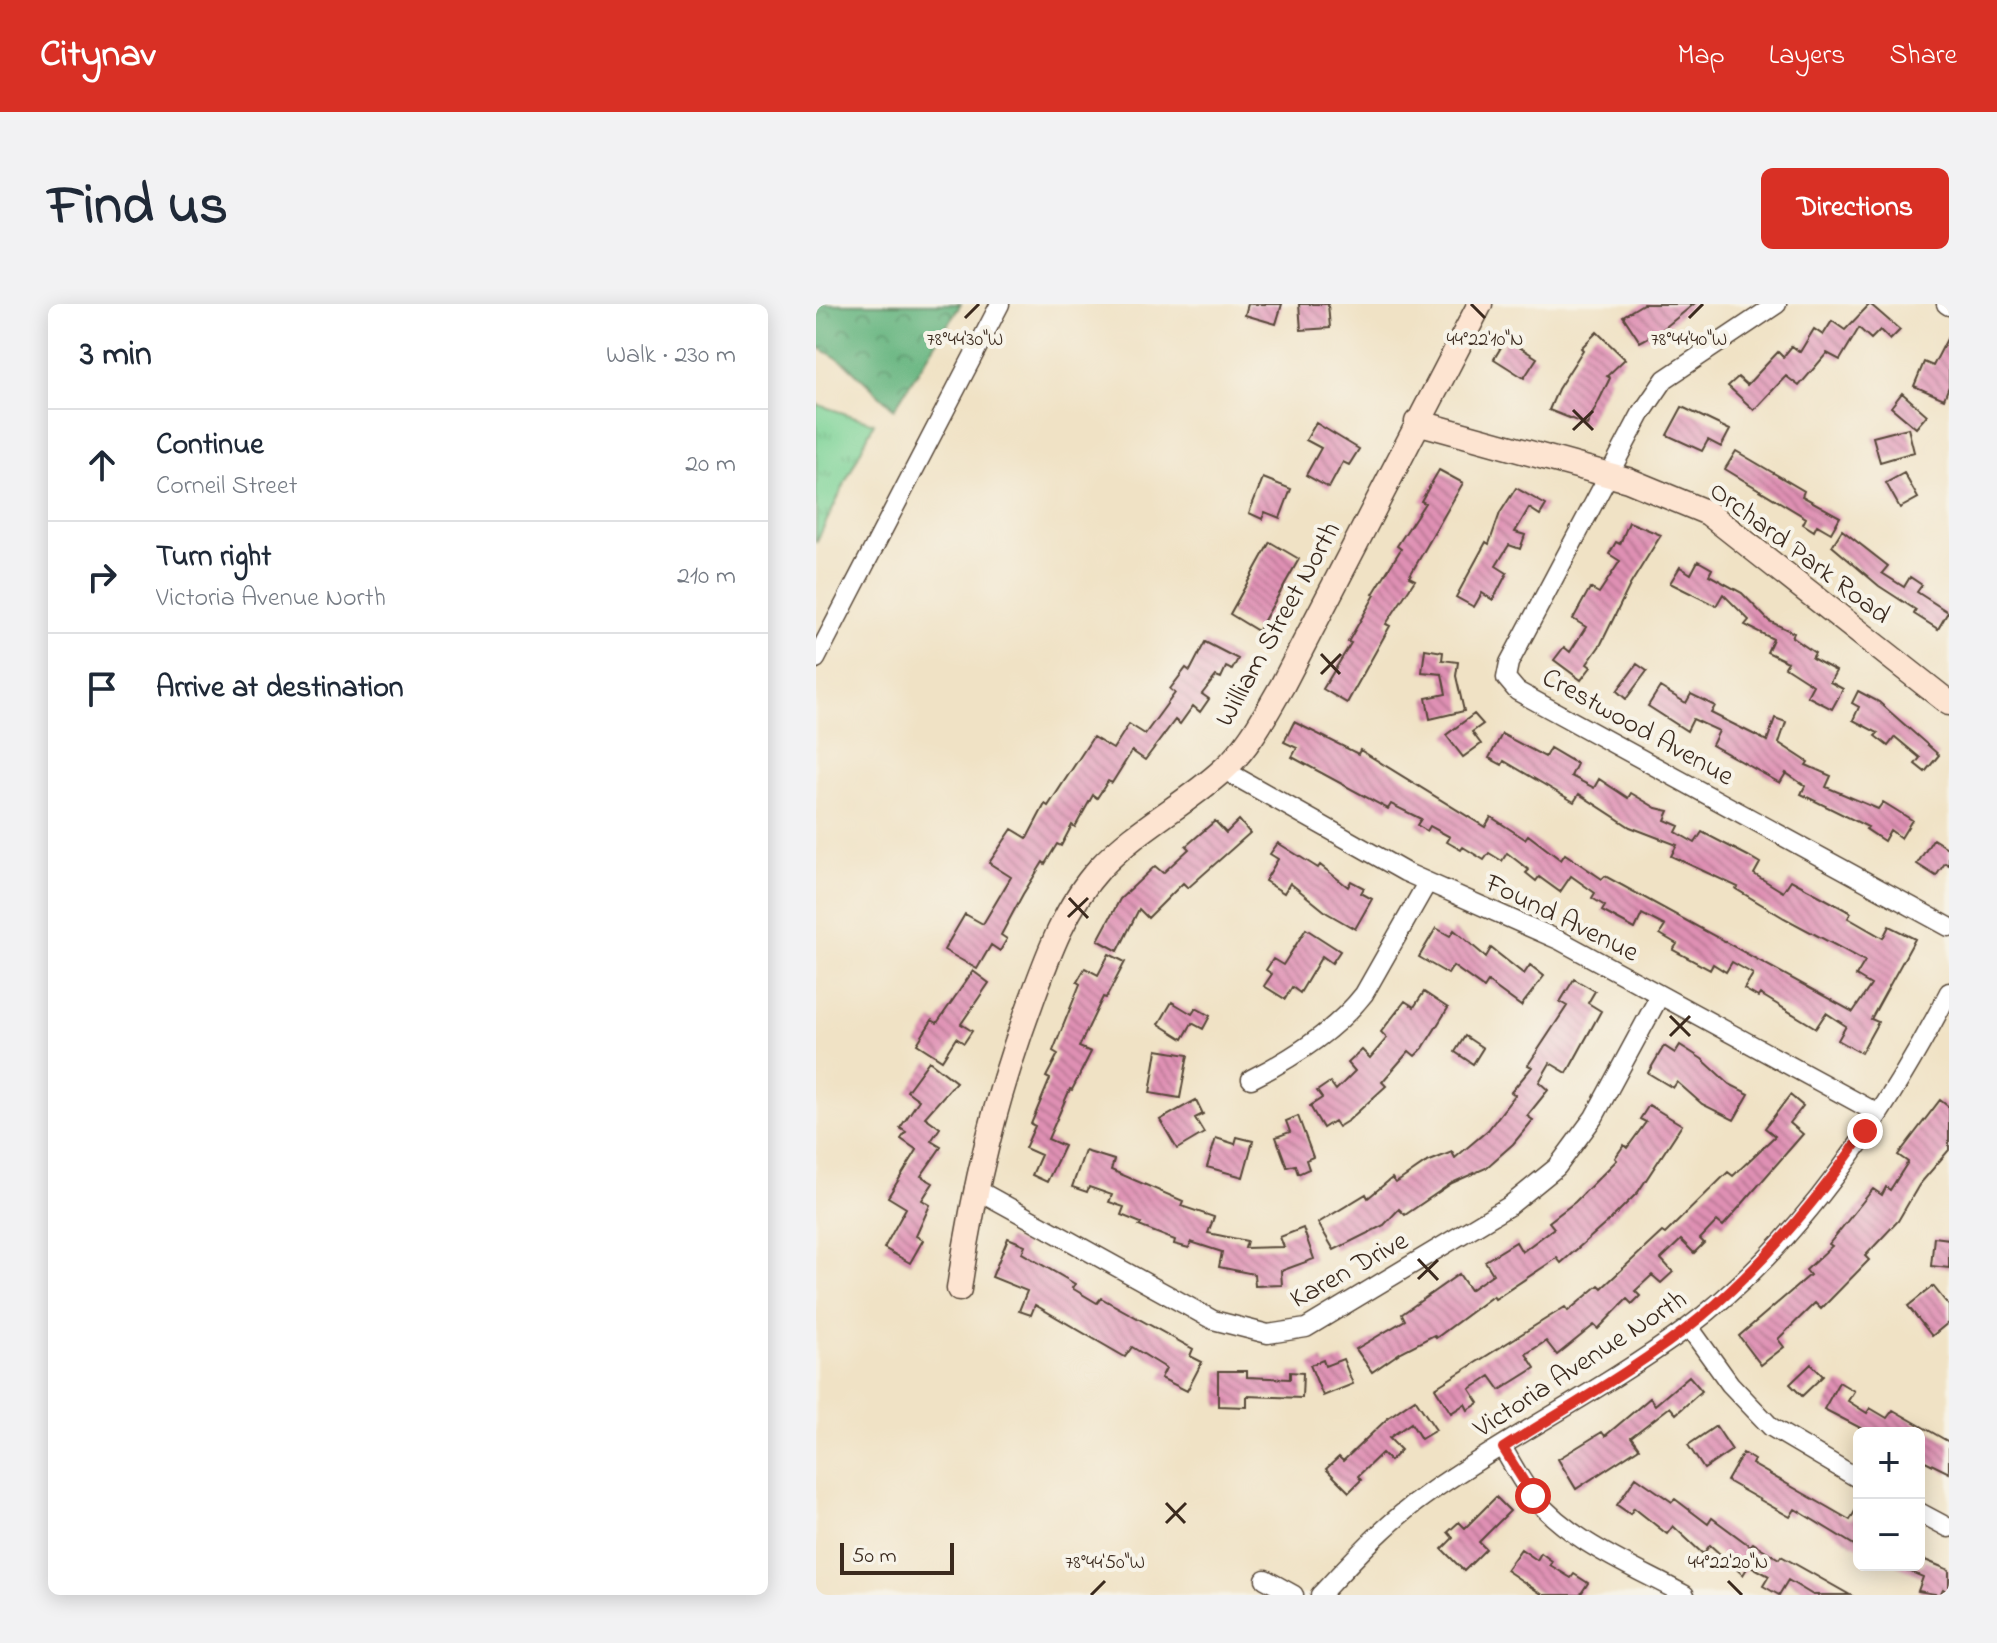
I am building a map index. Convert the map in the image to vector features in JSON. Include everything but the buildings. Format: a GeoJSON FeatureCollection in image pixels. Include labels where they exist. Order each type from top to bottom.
{"type":"FeatureCollection","features":[{"type":"Feature","properties":{"kind":"street"},"geometry":{"type":"LineString","coordinates":[[816,659],[1000,304]]}},
{"type":"Feature","properties":{"kind":"street","name":"William Street North"},"geometry":{"type":"LineString","coordinates":[[959,1289],[974,1188],[1012,1051],[1058,934],[1083,890],[1124,845],[1224,770],[1251,739],[1282,686],[1480,304]]}},
{"type":"Feature","properties":{"kind":"street"},"geometry":{"type":"LineString","coordinates":[[1609,475],[1665,379],[1777,304]]}},
{"type":"Feature","properties":{"kind":"street","name":"Orchard Park Road"},"geometry":{"type":"LineString","coordinates":[[1417,422],[1609,475],[1682,500],[1708,513],[1949,703]]}},
{"type":"Feature","properties":{"kind":"street","name":"Crestwood Avenue"},"geometry":{"type":"LineString","coordinates":[[1609,475],[1509,663],[1506,678],[1517,691],[1949,927]]}},
{"type":"Feature","properties":{"kind":"street","name":"Found Avenue"},"geometry":{"type":"LineString","coordinates":[[1224,770],[1427,883],[1561,941],[1877,1113]]}},
{"type":"Feature","properties":{"kind":"street"},"geometry":{"type":"LineString","coordinates":[[1251,1079],[1283,1063],[1351,1010],[1364,994],[1427,883]]}},
{"type":"Feature","properties":{"kind":"street","name":"Victoria Avenue North"},"geometry":{"type":"LineString","coordinates":[[1320,1595],[1363,1550],[1423,1496],[1689,1327],[1765,1257],[1801,1217],[1877,1113],[1921,1046],[1949,992]]}},
{"type":"Feature","properties":{"kind":"street","name":"Karen Drive"},"geometry":{"type":"LineString","coordinates":[[974,1188],[1213,1320],[1268,1334],[1306,1328],[1509,1206],[1557,1167],[1594,1117],[1660,995]]}},
{"type":"Feature","properties":{"kind":"street"},"geometry":{"type":"LineString","coordinates":[[1689,1327],[1730,1384],[1761,1418],[1797,1446],[1853,1476]]}},
{"type":"Feature","properties":{"kind":"street"},"geometry":{"type":"LineString","coordinates":[[1503,1448],[1533,1496],[1553,1517],[1600,1548],[1685,1595]]}},
{"type":"Feature","properties":{"kind":"street"},"geometry":{"type":"LineString","coordinates":[[1925,1515],[1949,1528]]}},
{"type":"Feature","properties":{"kind":"street"},"geometry":{"type":"LineString","coordinates":[[1265,1579],[1294,1595]]}},
{"type":"Feature","properties":{"kind":"green space"},"geometry":{"type":"Polygon","coordinates":[[[816,304],[961,304],[894,409],[844,362],[816,346],[816,304]]]}},
{"type":"Feature","properties":{"kind":"green space"},"geometry":{"type":"Polygon","coordinates":[[[816,404],[874,423],[816,543],[816,404]]]}},
{"type":"Feature","properties":{"kind":"route"},"geometry":{"type":"LineString","coordinates":[[1533,1496],[1503,1448],[1622,1374],[1704,1315],[1765,1257],[1810,1207],[1865,1131]]}}]}
